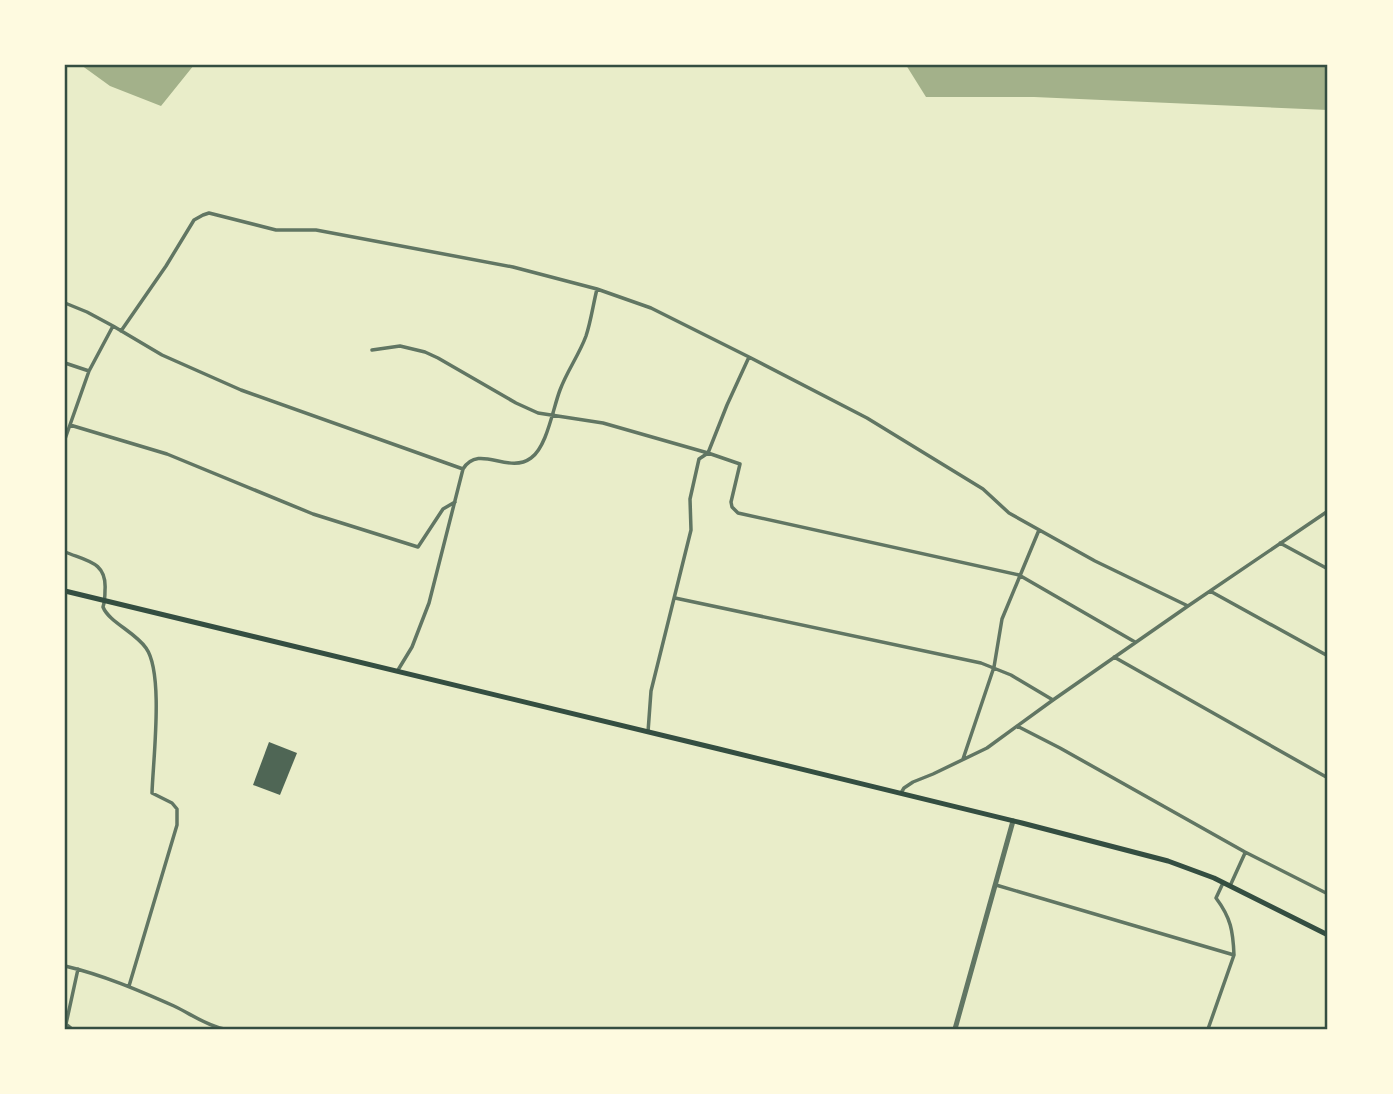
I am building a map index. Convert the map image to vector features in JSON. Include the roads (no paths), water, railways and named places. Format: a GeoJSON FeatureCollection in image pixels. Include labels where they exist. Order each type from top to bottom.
{"type":"FeatureCollection","features":[{"type":"Feature","properties":{"kind":"main road"},"geometry":{"type":"LineString","coordinates":[[65,591],[398,670],[1168,861],[1230,886],[1328,935]]}},
{"type":"Feature","properties":{"kind":"street"},"geometry":{"type":"LineString","coordinates":[[121,331],[194,220],[209,213],[276,230],[316,230],[343,234],[513,267],[597,289],[651,309],[749,357],[867,418],[983,489],[1009,513],[1095,561],[1188,606]]}},
{"type":"Feature","properties":{"kind":"street"},"geometry":{"type":"LineString","coordinates":[[398,670],[412,647],[429,603],[463,469],[472,459],[479,457],[521,464],[534,457],[541,447],[560,390],[586,335],[597,289]]}},
{"type":"Feature","properties":{"kind":"street"},"geometry":{"type":"LineString","coordinates":[[65,303],[87,312],[162,355],[241,390],[463,469]]}},
{"type":"Feature","properties":{"kind":"street"},"geometry":{"type":"LineString","coordinates":[[65,439],[89,371],[113,326]]}},
{"type":"Feature","properties":{"kind":"street"},"geometry":{"type":"LineString","coordinates":[[372,350],[400,346],[425,352],[538,413],[603,423],[740,464],[731,502],[738,513],[1019,575],[1135,642]]}},
{"type":"Feature","properties":{"kind":"street"},"geometry":{"type":"LineString","coordinates":[[648,732],[651,691],[691,530],[690,499],[693,478],[699,459],[708,453],[749,357]]}},
{"type":"Feature","properties":{"kind":"street"},"geometry":{"type":"LineString","coordinates":[[65,363],[89,371]]}},
{"type":"Feature","properties":{"kind":"street"},"geometry":{"type":"LineString","coordinates":[[70,425],[167,454],[313,514],[418,547],[443,509],[455,502]]}},
{"type":"Feature","properties":{"kind":"street"},"geometry":{"type":"LineString","coordinates":[[901,794],[912,782],[987,748],[1135,642],[1328,511]]}},
{"type":"Feature","properties":{"kind":"street"},"geometry":{"type":"LineString","coordinates":[[963,760],[994,667],[1002,619],[1040,530]]}},
{"type":"Feature","properties":{"kind":"street"},"geometry":{"type":"LineString","coordinates":[[1280,543],[1328,569]]}},
{"type":"Feature","properties":{"kind":"street"},"geometry":{"type":"LineString","coordinates":[[65,552],[94,563],[101,569],[106,577],[103,607],[105,612],[146,648],[152,662],[156,687],[152,793],[173,803],[177,808],[178,817],[129,986]]}},
{"type":"Feature","properties":{"kind":"street"},"geometry":{"type":"LineString","coordinates":[[1210,591],[1328,656]]}},
{"type":"Feature","properties":{"kind":"street"},"geometry":{"type":"LineString","coordinates":[[674,598],[981,663],[1011,675],[1053,700]]}},
{"type":"Feature","properties":{"kind":"street"},"geometry":{"type":"LineString","coordinates":[[1114,657],[1328,778]]}},
{"type":"Feature","properties":{"kind":"street"},"geometry":{"type":"LineString","coordinates":[[1017,726],[1245,852],[1328,894]]}},
{"type":"Feature","properties":{"kind":"street"},"geometry":{"type":"LineString","coordinates":[[956,1029],[1013,821]]}},
{"type":"Feature","properties":{"kind":"street"},"geometry":{"type":"LineString","coordinates":[[1230,886],[1245,852]]}},
{"type":"Feature","properties":{"kind":"street"},"geometry":{"type":"LineString","coordinates":[[1208,1029],[1234,956],[1233,932],[1226,911],[1216,898],[1223,883]]}},
{"type":"Feature","properties":{"kind":"street"},"geometry":{"type":"LineString","coordinates":[[996,885],[1234,956]]}},
{"type":"Feature","properties":{"kind":"street"},"geometry":{"type":"LineString","coordinates":[[65,965],[129,986],[202,1022],[224,1029]]}},
{"type":"Feature","properties":{"kind":"street"},"geometry":{"type":"LineString","coordinates":[[72,1029],[65,1024],[78,969]]}}]}
